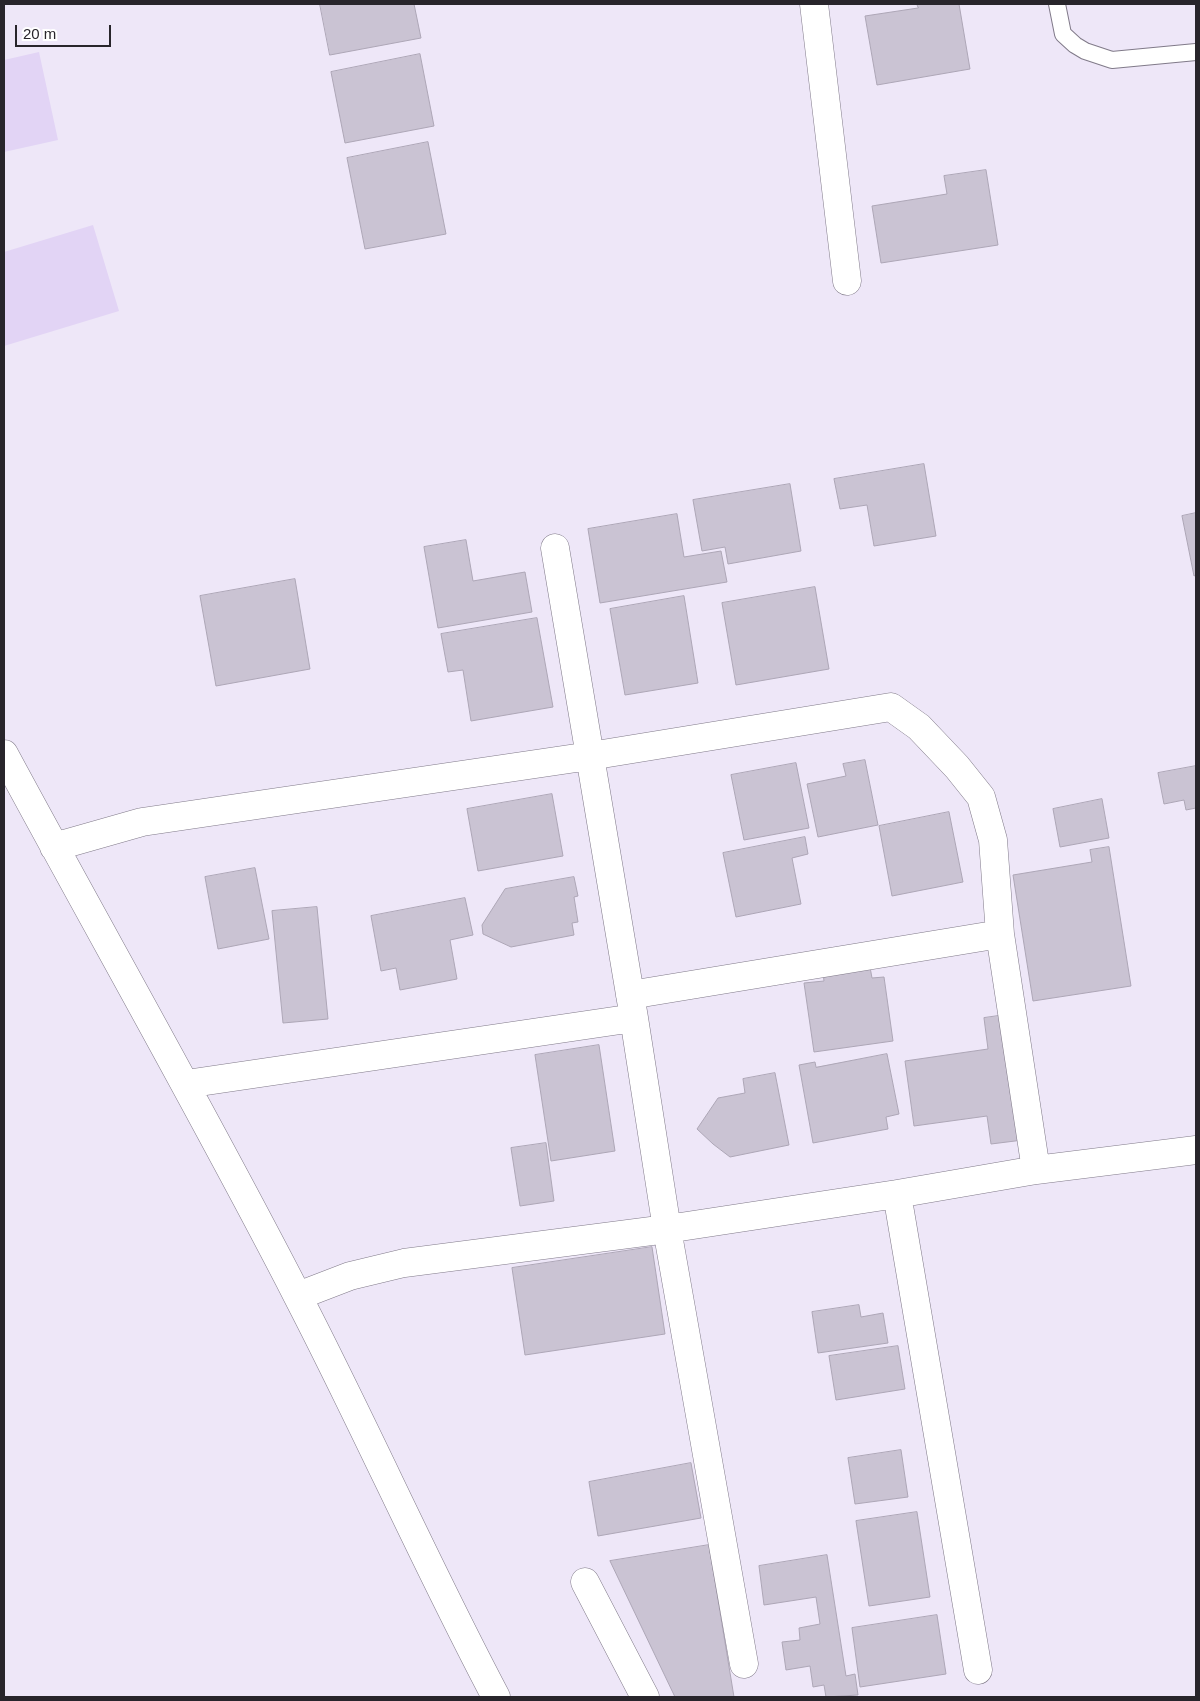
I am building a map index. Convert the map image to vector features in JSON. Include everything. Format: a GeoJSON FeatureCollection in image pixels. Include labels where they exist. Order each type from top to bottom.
{"type":"FeatureCollection","features":[{"type":"Feature","properties":{"kind":"street"},"geometry":{"type":"LineString","coordinates":[[814,4],[847,281]]}},
{"type":"Feature","properties":{"kind":"street"},"geometry":{"type":"LineString","coordinates":[[555,548],[632,1006],[667,1229],[744,1664]]}},
{"type":"Feature","properties":{"kind":"street"},"geometry":{"type":"LineString","coordinates":[[54,847],[142,822],[590,756],[891,707],[919,727],[957,767],[981,797],[993,840],[1000,934],[1036,1170]]}},
{"type":"Feature","properties":{"kind":"street"},"geometry":{"type":"LineString","coordinates":[[4,754],[186,1084],[298,1296],[460,1629],[496,1697]]}},
{"type":"Feature","properties":{"kind":"street"},"geometry":{"type":"LineString","coordinates":[[186,1084],[632,1006],[1000,934]]}},
{"type":"Feature","properties":{"kind":"street"},"geometry":{"type":"LineString","coordinates":[[298,1296],[350,1276],[404,1262],[667,1229],[897,1194],[1036,1170],[1196,1150]]}},
{"type":"Feature","properties":{"kind":"street"},"geometry":{"type":"LineString","coordinates":[[897,1194],[978,1670]]}},
{"type":"Feature","properties":{"kind":"street"},"geometry":{"type":"LineString","coordinates":[[585,1582],[645,1697]]}},
{"type":"Feature","properties":{"kind":"lane"},"geometry":{"type":"LineString","coordinates":[[1057,4],[1063,34],[1085,51],[1112,60],[1196,52]]}},
{"type":"Feature","properties":{"kind":"shaded area"},"geometry":{"type":"Polygon","coordinates":[[[39,52],[58,140],[4,152],[4,60],[39,52]]]}},
{"type":"Feature","properties":{"kind":"shaded area"},"geometry":{"type":"Polygon","coordinates":[[[93,225],[119,311],[4,346],[4,252],[93,225]]]}},
{"type":"Feature","properties":{"kind":"building"},"geometry":{"type":"Polygon","coordinates":[[[320,4],[414,4],[421,38],[330,55],[320,4]]]}},
{"type":"Feature","properties":{"kind":"building"},"geometry":{"type":"Polygon","coordinates":[[[917,4],[959,4],[970,69],[877,85],[865,16],[918,8],[917,4]]]}},
{"type":"Feature","properties":{"kind":"building"},"geometry":{"type":"Polygon","coordinates":[[[420,54],[434,126],[345,143],[331,72],[420,54]]]}},
{"type":"Feature","properties":{"kind":"building"},"geometry":{"type":"Polygon","coordinates":[[[428,142],[446,234],[365,249],[347,158],[428,142]]]}},
{"type":"Feature","properties":{"kind":"building"},"geometry":{"type":"Polygon","coordinates":[[[986,170],[998,245],[881,263],[872,206],[947,194],[944,176],[986,170]]]}},
{"type":"Feature","properties":{"kind":"building"},"geometry":{"type":"Polygon","coordinates":[[[924,464],[936,536],[874,546],[867,505],[840,509],[834,479],[924,464]]]}},
{"type":"Feature","properties":{"kind":"building"},"geometry":{"type":"Polygon","coordinates":[[[790,484],[801,551],[728,564],[725,547],[702,551],[693,500],[790,484]]]}},
{"type":"Feature","properties":{"kind":"building"},"geometry":{"type":"Polygon","coordinates":[[[1196,513],[1196,575],[1194,576],[1182,516],[1196,513]]]}},
{"type":"Feature","properties":{"kind":"building"},"geometry":{"type":"Polygon","coordinates":[[[677,514],[684,557],[721,551],[727,582],[600,603],[588,529],[677,514]]]}},
{"type":"Feature","properties":{"kind":"building"},"geometry":{"type":"Polygon","coordinates":[[[466,540],[473,581],[525,572],[532,612],[438,628],[424,547],[466,540]]]}},
{"type":"Feature","properties":{"kind":"building"},"geometry":{"type":"Polygon","coordinates":[[[295,579],[310,669],[216,686],[200,596],[295,579]]]}},
{"type":"Feature","properties":{"kind":"building"},"geometry":{"type":"Polygon","coordinates":[[[815,587],[829,669],[736,685],[722,603],[815,587]]]}},
{"type":"Feature","properties":{"kind":"building"},"geometry":{"type":"Polygon","coordinates":[[[684,596],[698,683],[625,695],[610,609],[684,596]]]}},
{"type":"Feature","properties":{"kind":"building"},"geometry":{"type":"Polygon","coordinates":[[[537,618],[553,707],[471,721],[463,670],[448,672],[441,634],[537,618]]]}},
{"type":"Feature","properties":{"kind":"building"},"geometry":{"type":"Polygon","coordinates":[[[865,760],[878,825],[818,837],[807,784],[846,776],[843,764],[865,760]]]}},
{"type":"Feature","properties":{"kind":"building"},"geometry":{"type":"Polygon","coordinates":[[[796,763],[809,828],[744,840],[731,775],[796,763]]]}},
{"type":"Feature","properties":{"kind":"building"},"geometry":{"type":"Polygon","coordinates":[[[1196,766],[1196,808],[1186,810],[1184,800],[1164,804],[1158,773],[1196,766]]]}},
{"type":"Feature","properties":{"kind":"building"},"geometry":{"type":"Polygon","coordinates":[[[552,794],[563,856],[478,871],[467,809],[552,794]]]}},
{"type":"Feature","properties":{"kind":"building"},"geometry":{"type":"Polygon","coordinates":[[[1102,799],[1109,838],[1060,847],[1053,809],[1102,799]]]}},
{"type":"Feature","properties":{"kind":"building"},"geometry":{"type":"Polygon","coordinates":[[[949,812],[963,882],[892,896],[879,826],[949,812]]]}},
{"type":"Feature","properties":{"kind":"building"},"geometry":{"type":"Polygon","coordinates":[[[805,837],[808,854],[792,858],[801,904],[736,917],[723,853],[805,837]]]}},
{"type":"Feature","properties":{"kind":"building"},"geometry":{"type":"Polygon","coordinates":[[[1109,847],[1131,986],[1033,1001],[1013,875],[1092,862],[1090,850],[1109,847]]]}},
{"type":"Feature","properties":{"kind":"building"},"geometry":{"type":"Polygon","coordinates":[[[255,868],[269,939],[218,949],[205,877],[255,868]]]}},
{"type":"Feature","properties":{"kind":"building"},"geometry":{"type":"Polygon","coordinates":[[[574,877],[578,896],[574,897],[578,922],[572,923],[574,935],[511,947],[483,934],[482,925],[505,889],[574,877]]]}},
{"type":"Feature","properties":{"kind":"building"},"geometry":{"type":"Polygon","coordinates":[[[465,898],[473,935],[450,940],[457,979],[400,990],[396,968],[381,971],[371,916],[465,898]]]}},
{"type":"Feature","properties":{"kind":"building"},"geometry":{"type":"Polygon","coordinates":[[[317,907],[328,1019],[283,1023],[272,911],[317,907]]]}},
{"type":"Feature","properties":{"kind":"building"},"geometry":{"type":"Polygon","coordinates":[[[870,967],[872,978],[884,977],[893,1041],[814,1052],[804,983],[824,981],[823,973],[870,967]]]}},
{"type":"Feature","properties":{"kind":"building"},"geometry":{"type":"Polygon","coordinates":[[[1005,1015],[1023,1140],[991,1144],[987,1116],[914,1126],[905,1061],[988,1049],[984,1018],[1005,1015]]]}},
{"type":"Feature","properties":{"kind":"building"},"geometry":{"type":"Polygon","coordinates":[[[599,1045],[615,1151],[551,1161],[535,1055],[599,1045]]]}},
{"type":"Feature","properties":{"kind":"building"},"geometry":{"type":"Polygon","coordinates":[[[887,1054],[899,1114],[886,1117],[888,1129],[813,1143],[799,1065],[815,1062],[816,1067],[887,1054]]]}},
{"type":"Feature","properties":{"kind":"building"},"geometry":{"type":"Polygon","coordinates":[[[775,1073],[789,1145],[730,1157],[697,1129],[718,1098],[745,1093],[743,1079],[775,1073]]]}},
{"type":"Feature","properties":{"kind":"building"},"geometry":{"type":"Polygon","coordinates":[[[546,1143],[554,1201],[520,1206],[511,1148],[546,1143]]]}},
{"type":"Feature","properties":{"kind":"building"},"geometry":{"type":"Polygon","coordinates":[[[652,1247],[665,1334],[525,1355],[512,1268],[652,1247]]]}},
{"type":"Feature","properties":{"kind":"building"},"geometry":{"type":"Polygon","coordinates":[[[859,1305],[861,1317],[883,1313],[888,1343],[818,1353],[812,1312],[859,1305]]]}},
{"type":"Feature","properties":{"kind":"building"},"geometry":{"type":"Polygon","coordinates":[[[898,1346],[905,1389],[836,1400],[829,1356],[898,1346]]]}},
{"type":"Feature","properties":{"kind":"building"},"geometry":{"type":"Polygon","coordinates":[[[901,1450],[908,1497],[855,1504],[848,1458],[901,1450]]]}},
{"type":"Feature","properties":{"kind":"building"},"geometry":{"type":"Polygon","coordinates":[[[691,1463],[701,1518],[598,1536],[589,1482],[691,1463]]]}},
{"type":"Feature","properties":{"kind":"building"},"geometry":{"type":"Polygon","coordinates":[[[917,1512],[930,1597],[869,1606],[856,1521],[917,1512]]]}},
{"type":"Feature","properties":{"kind":"building"},"geometry":{"type":"Polygon","coordinates":[[[709,1545],[734,1697],[675,1697],[610,1561],[709,1545]]]}},
{"type":"Feature","properties":{"kind":"building"},"geometry":{"type":"Polygon","coordinates":[[[827,1555],[846,1676],[855,1674],[858,1695],[826,1697],[824,1685],[813,1687],[810,1666],[786,1670],[782,1642],[800,1640],[799,1628],[820,1624],[816,1597],[764,1605],[759,1566],[827,1555]]]}},
{"type":"Feature","properties":{"kind":"building"},"geometry":{"type":"Polygon","coordinates":[[[937,1615],[946,1674],[860,1687],[852,1628],[937,1615]]]}}]}
